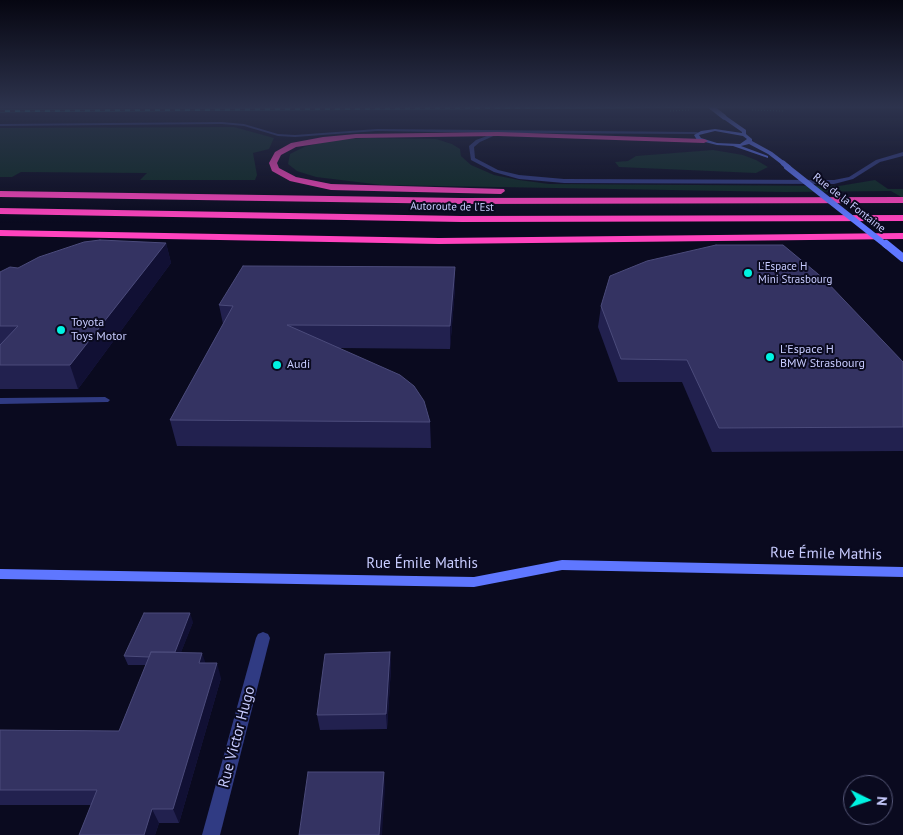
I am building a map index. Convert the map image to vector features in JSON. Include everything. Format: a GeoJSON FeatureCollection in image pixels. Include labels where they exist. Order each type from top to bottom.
{"type":"FeatureCollection","features":[{"type":"Feature","properties":{"kind":"highway"},"geometry":{"type":"LineString","coordinates":[[294,145],[278,154],[273,163],[275,169],[293,179],[331,187],[374,190],[572,192],[629,202]]}},
{"type":"Feature","properties":{"kind":"highway","name":"Autoroute de l’Est"},"geometry":{"type":"LineString","coordinates":[[0,194],[629,202],[903,200]]}},
{"type":"Feature","properties":{"kind":"highway","name":"Autoroute de l’Est"},"geometry":{"type":"LineString","coordinates":[[0,211],[462,219],[903,218]]}},
{"type":"Feature","properties":{"kind":"highway"},"geometry":{"type":"LineString","coordinates":[[0,233],[449,242],[903,236]]}},
{"type":"Feature","properties":{"kind":"street"},"geometry":{"type":"LineString","coordinates":[[473,145],[471,147],[473,160],[496,171],[519,177],[564,182],[834,182],[851,178],[878,161],[903,154]]}},
{"type":"Feature","properties":{"kind":"street","name":"Rue de la Fontaine"},"geometry":{"type":"LineString","coordinates":[[732,145],[783,164]]}},
{"type":"Feature","properties":{"kind":"street","name":"Rue de la Fontaine"},"geometry":{"type":"LineString","coordinates":[[755,145],[770,153],[903,258]]}},
{"type":"Feature","properties":{"kind":"street"},"geometry":{"type":"LineString","coordinates":[[0,401],[105,400]]}},
{"type":"Feature","properties":{"kind":"street","name":"Rue Émile Mathis"},"geometry":{"type":"LineString","coordinates":[[0,574],[474,582],[562,565],[903,572]]}},
{"type":"Feature","properties":{"kind":"street","name":"Rue Victor Hugo"},"geometry":{"type":"LineString","coordinates":[[211,835],[263,638]]}},
{"type":"Feature","properties":{"kind":"green space"},"geometry":{"type":"Polygon","coordinates":[[[0,145],[271,145],[269,149],[253,153],[257,175],[255,180],[140,180],[147,173],[21,172],[12,177],[0,177],[0,145]]]}},
{"type":"Feature","properties":{"kind":"green space"},"geometry":{"type":"Polygon","coordinates":[[[312,145],[454,145],[460,149],[461,156],[471,165],[494,175],[549,184],[839,186],[875,180],[888,189],[903,189],[903,198],[891,191],[785,192],[382,185],[316,177],[297,171],[288,164],[290,154],[312,145]]]}},
{"type":"Feature","properties":{"kind":"green space"},"geometry":{"type":"Polygon","coordinates":[[[713,150],[743,155],[768,167],[756,173],[619,167],[615,162],[628,161],[636,156],[713,150]]]}},
{"type":"Feature","properties":{"kind":"building","name":"Toyota Toys Motor"},"geometry":{"type":"Polygon","coordinates":[[[100,240],[166,243],[70,365],[0,365],[0,345],[18,326],[0,326],[0,272],[10,267],[18,268],[39,257],[84,242],[100,240]]]}},
{"type":"Feature","properties":{"kind":"building","name":"L'Espace H BMW Strasbourg"},"geometry":{"type":"Polygon","coordinates":[[[716,245],[783,245],[824,279],[903,362],[903,427],[719,428],[687,360],[621,359],[601,306],[610,276],[647,261],[716,245]]]}},
{"type":"Feature","properties":{"kind":"building","name":"Audi"},"geometry":{"type":"Polygon","coordinates":[[[243,266],[455,267],[450,326],[287,325],[400,375],[414,386],[424,401],[430,422],[170,420],[233,306],[219,305],[243,266]]]}},
{"type":"Feature","properties":{"kind":"building"},"geometry":{"type":"Polygon","coordinates":[[[144,613],[190,613],[175,652],[151,652],[149,657],[124,656],[144,613]]]}},
{"type":"Feature","properties":{"kind":"building"},"geometry":{"type":"Polygon","coordinates":[[[151,652],[202,653],[199,663],[217,663],[173,809],[152,809],[144,835],[79,835],[97,790],[0,790],[0,730],[119,731],[151,652]]]}},
{"type":"Feature","properties":{"kind":"building"},"geometry":{"type":"Polygon","coordinates":[[[390,652],[386,714],[317,715],[325,654],[390,652]]]}},
{"type":"Feature","properties":{"kind":"building"},"geometry":{"type":"Polygon","coordinates":[[[308,772],[384,772],[379,835],[299,835],[308,772]]]}},
{"type":"Feature","properties":{"kind":"place","name":"L'Espace H Mini Strasbourg"},"geometry":{"type":"Point","coordinates":[748,273]}},
{"type":"Feature","properties":{"kind":"place","name":"Toyota Toys Motor"},"geometry":{"type":"Point","coordinates":[61,330]}},
{"type":"Feature","properties":{"kind":"place","name":"L'Espace H BMW Strasbourg"},"geometry":{"type":"Point","coordinates":[770,357]}},
{"type":"Feature","properties":{"kind":"place","name":"Audi"},"geometry":{"type":"Point","coordinates":[277,365]}}]}
